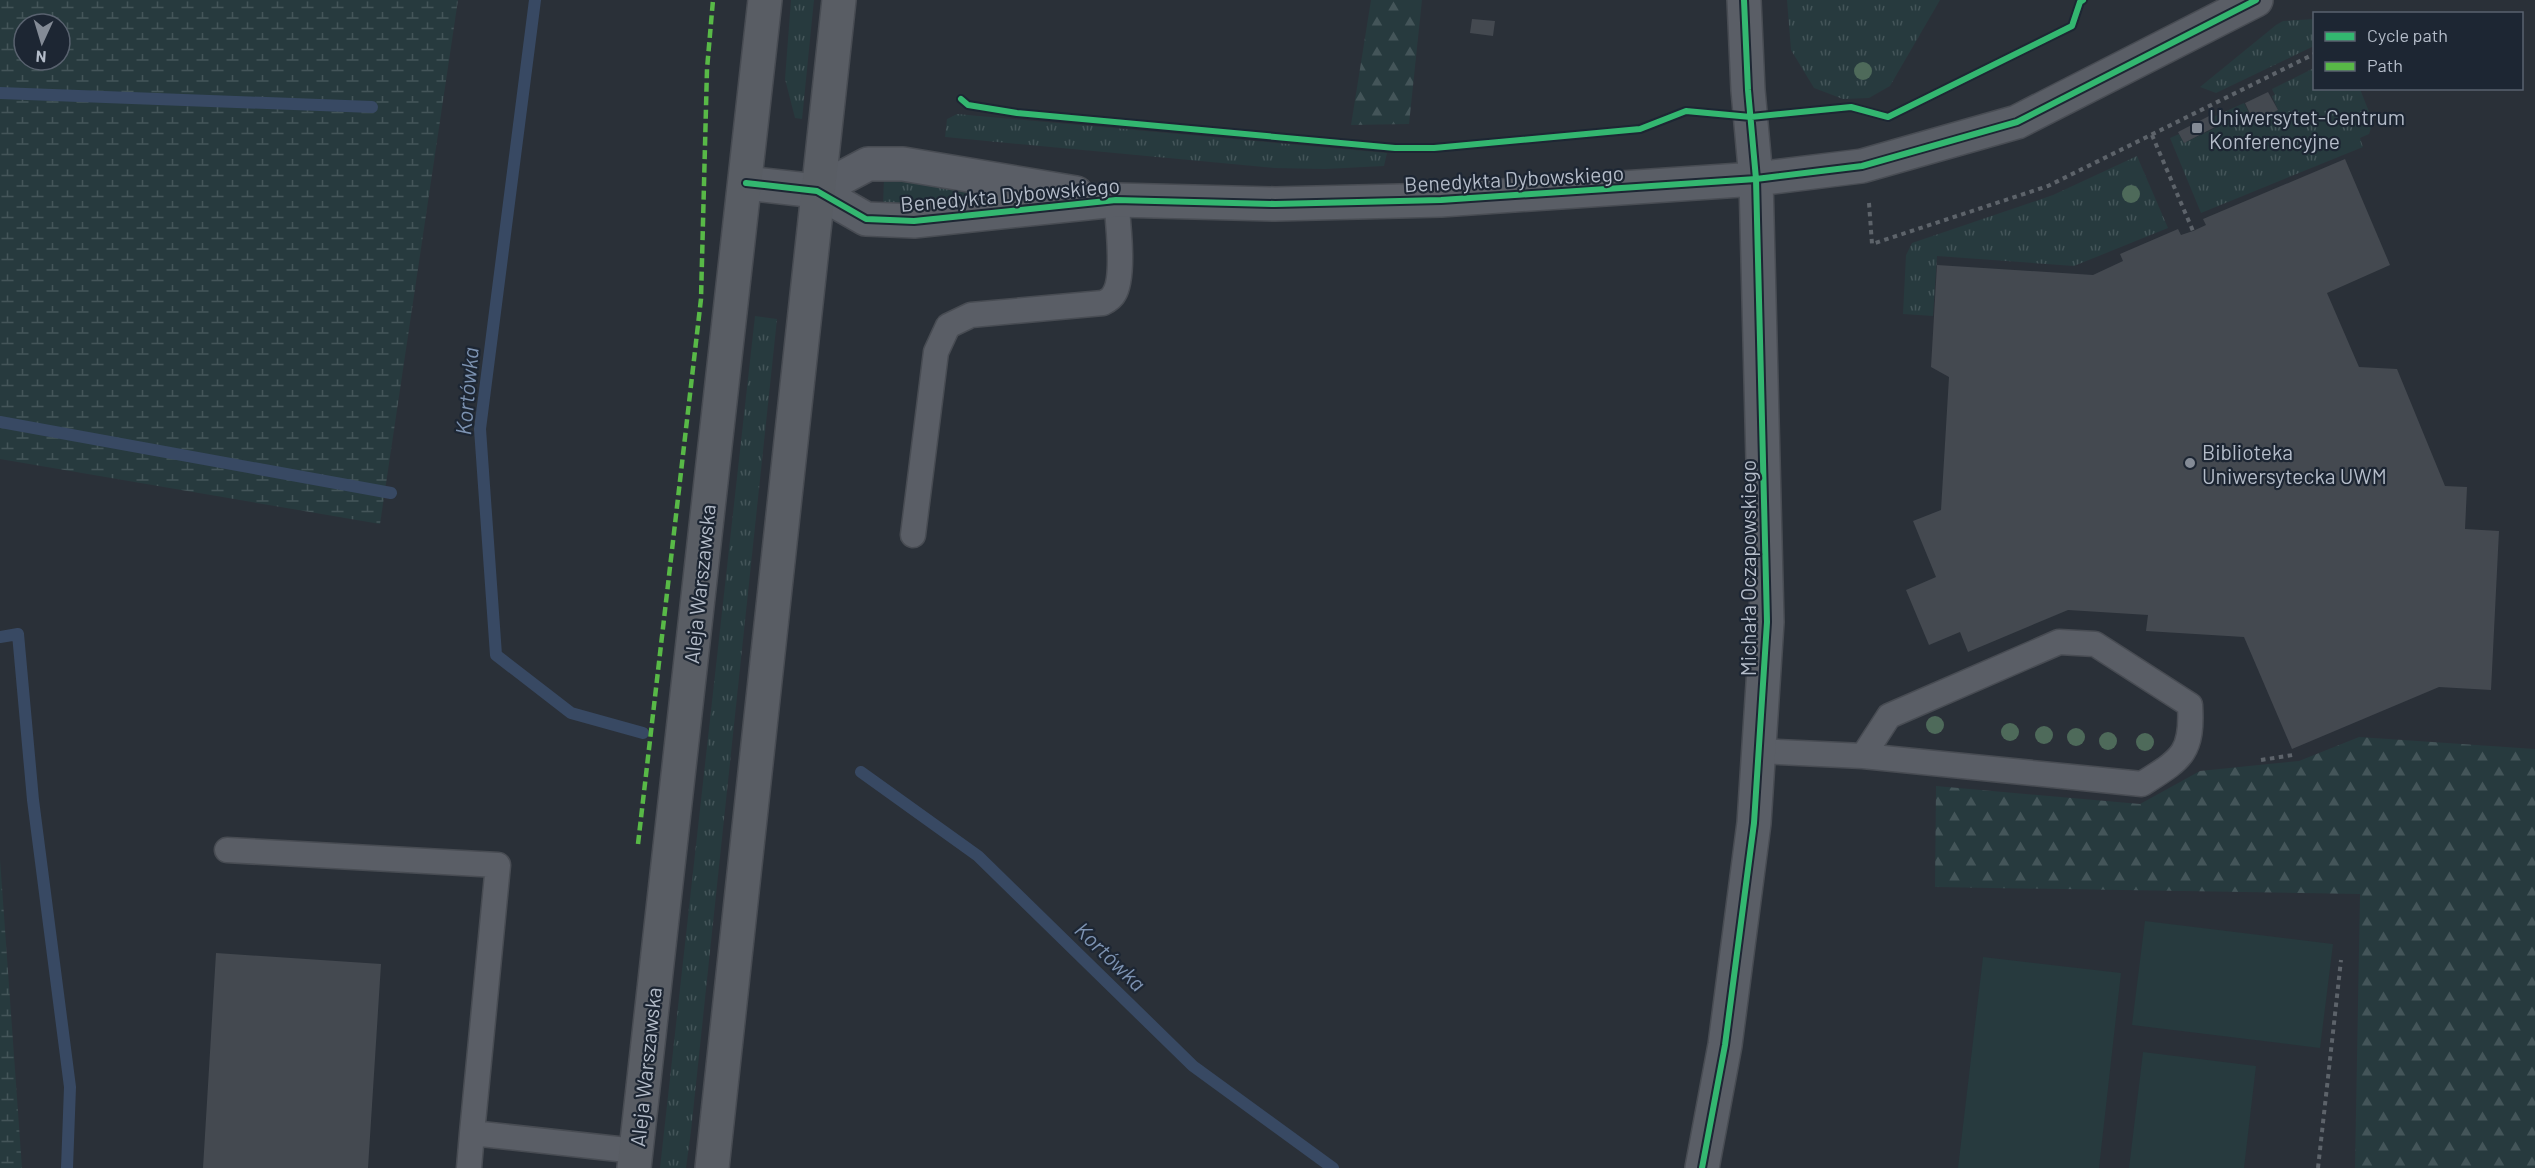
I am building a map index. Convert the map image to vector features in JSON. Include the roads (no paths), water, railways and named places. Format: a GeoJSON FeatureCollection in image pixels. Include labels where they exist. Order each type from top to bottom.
{"type":"FeatureCollection","features":[{"type":"Feature","properties":{"kind":"main road","name":"Aleja Warszawska"},"geometry":{"type":"LineString","coordinates":[[635,1160],[765,0]]}},
{"type":"Feature","properties":{"kind":"main road"},"geometry":{"type":"LineString","coordinates":[[712,1168],[838,0]]}},
{"type":"Feature","properties":{"kind":"street","name":"Michała Oczapowskiego"},"geometry":{"type":"LineString","coordinates":[[1702,1168],[1727,1031],[1754,823],[1767,622],[1756,179],[1748,90],[1744,0]]}},
{"type":"Feature","properties":{"kind":"street","name":"Benedykta Dybowskiego"},"geometry":{"type":"LineString","coordinates":[[746,183],[817,191],[866,219],[914,221],[1116,200],[1275,204],[1441,200],[1756,179],[1862,166],[2017,122],[2256,0]]}},
{"type":"Feature","properties":{"kind":"street","name":"Benedykta Dybowskiego"},"geometry":{"type":"LineString","coordinates":[[817,191],[868,164],[903,164],[1116,200]]}},
{"type":"Feature","properties":{"kind":"lane"},"geometry":{"type":"LineString","coordinates":[[913,535],[936,352],[948,326],[971,315],[1103,303],[1114,296],[1118,282],[1119,252],[1116,200]]}},
{"type":"Feature","properties":{"kind":"lane"},"geometry":{"type":"LineString","coordinates":[[1758,751],[1863,756],[2142,784],[2178,760],[2192,733],[2190,705],[2095,644],[2059,642],[1889,716],[1863,756]]}},
{"type":"Feature","properties":{"kind":"lane"},"geometry":{"type":"LineString","coordinates":[[227,850],[498,865],[469,1168]]}},
{"type":"Feature","properties":{"kind":"lane"},"geometry":{"type":"LineString","coordinates":[[472,1133],[635,1160]]}},
{"type":"Feature","properties":{"kind":"waterway","name":"Kortówka"},"geometry":{"type":"LineString","coordinates":[[535,0],[480,429],[496,655],[571,713],[643,733]]}},
{"type":"Feature","properties":{"kind":"waterway"},"geometry":{"type":"LineString","coordinates":[[0,93],[372,107]]}},
{"type":"Feature","properties":{"kind":"waterway"},"geometry":{"type":"LineString","coordinates":[[0,422],[391,493]]}},
{"type":"Feature","properties":{"kind":"waterway"},"geometry":{"type":"LineString","coordinates":[[0,637],[18,634],[33,800],[70,1087],[67,1168]]}},
{"type":"Feature","properties":{"kind":"waterway","name":"Kortówka"},"geometry":{"type":"LineString","coordinates":[[861,772],[978,856],[1193,1066],[1333,1168]]}},
{"type":"Feature","properties":{"kind":"place","name":"Uniwersytet-Centrum Konferencyjne"},"geometry":{"type":"Point","coordinates":[2197,128]}},
{"type":"Feature","properties":{"kind":"place","name":"Biblioteka Uniwersytecka UWM"},"geometry":{"type":"Point","coordinates":[2190,463]}}]}
